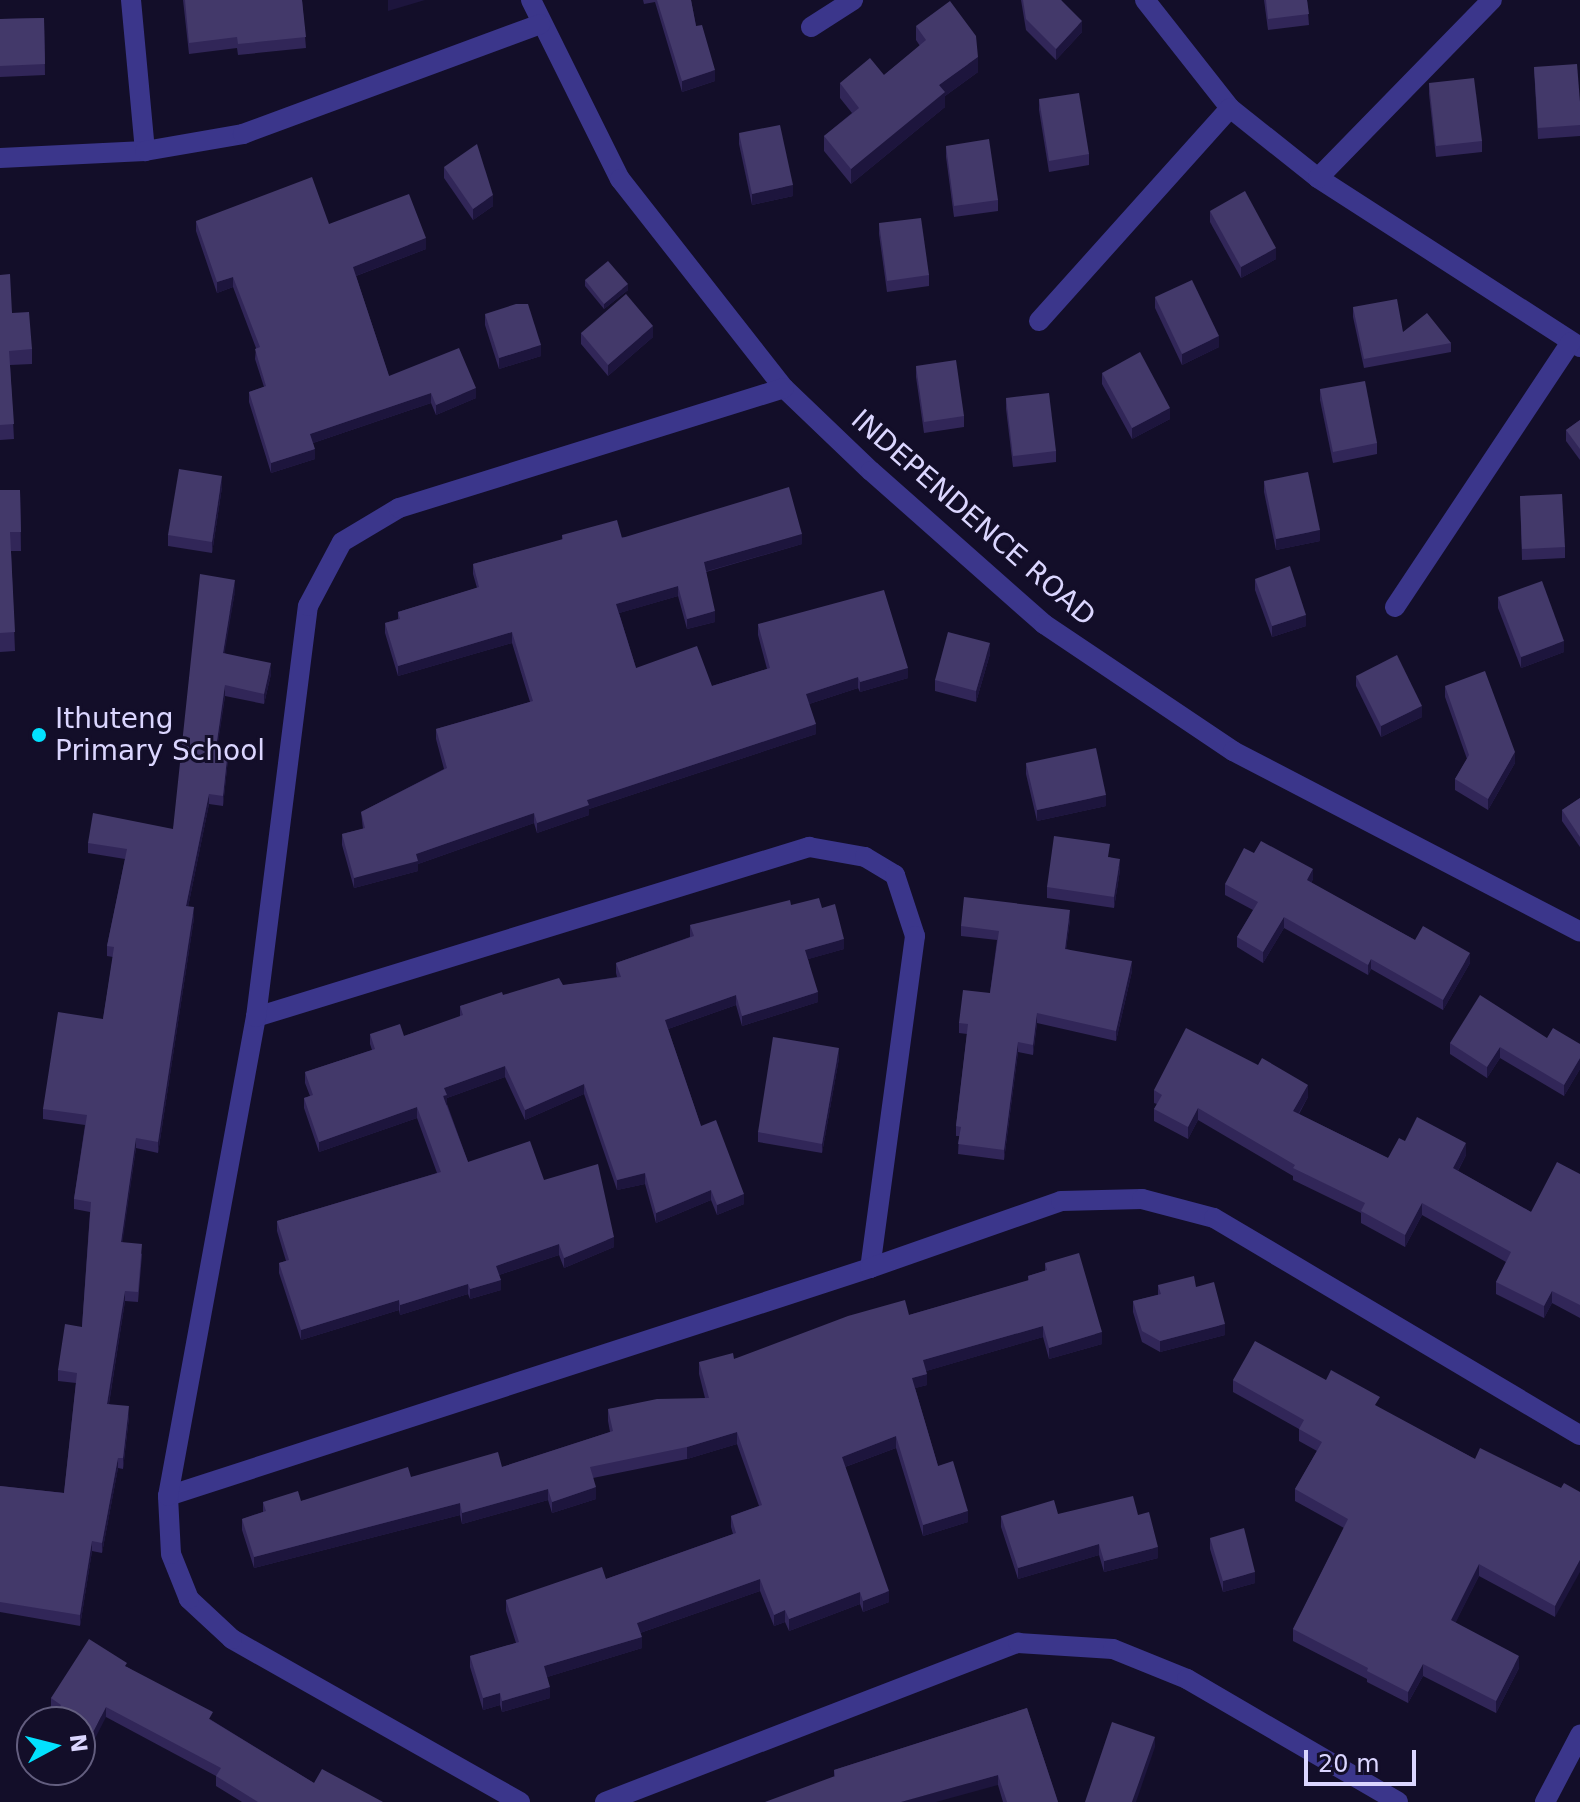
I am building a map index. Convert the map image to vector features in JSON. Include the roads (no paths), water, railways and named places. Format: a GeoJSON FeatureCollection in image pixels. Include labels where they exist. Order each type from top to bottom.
{"type":"FeatureCollection","features":[{"type":"Feature","properties":{"kind":"street"},"geometry":{"type":"LineString","coordinates":[[131,0],[145,151]]}},
{"type":"Feature","properties":{"kind":"street","name":"INDEPENDENCE ROAD"},"geometry":{"type":"LineString","coordinates":[[531,0],[540,24],[620,179],[784,388],[871,471],[1044,624],[1233,751],[1580,932]]}},
{"type":"Feature","properties":{"kind":"street"},"geometry":{"type":"LineString","coordinates":[[811,27],[853,0]]}},
{"type":"Feature","properties":{"kind":"street"},"geometry":{"type":"LineString","coordinates":[[1145,0],[1230,108],[1318,178],[1575,344],[1395,607]]}},
{"type":"Feature","properties":{"kind":"street"},"geometry":{"type":"LineString","coordinates":[[1318,178],[1492,0]]}},
{"type":"Feature","properties":{"kind":"street"},"geometry":{"type":"LineString","coordinates":[[0,158],[145,151],[243,134],[540,24]]}},
{"type":"Feature","properties":{"kind":"street"},"geometry":{"type":"LineString","coordinates":[[1039,321],[1230,108]]}},
{"type":"Feature","properties":{"kind":"street"},"geometry":{"type":"LineString","coordinates":[[520,1802],[232,1639],[189,1599],[171,1554],[168,1496],[256,1017],[308,606],[342,542],[399,508],[784,388]]}},
{"type":"Feature","properties":{"kind":"street"},"geometry":{"type":"LineString","coordinates":[[256,1017],[809,847],[865,857],[895,875],[915,936],[870,1268]]}},
{"type":"Feature","properties":{"kind":"street"},"geometry":{"type":"LineString","coordinates":[[168,1496],[870,1268],[1061,1201],[1142,1199],[1214,1218],[1580,1435]]}},
{"type":"Feature","properties":{"kind":"street"},"geometry":{"type":"LineString","coordinates":[[605,1802],[1018,1643],[1113,1649],[1187,1679],[1398,1802]]}},
{"type":"Feature","properties":{"kind":"street"},"geometry":{"type":"LineString","coordinates":[[1545,1802],[1580,1735]]}},
{"type":"Feature","properties":{"kind":"place","name":"Ithuteng Primary School"},"geometry":{"type":"Point","coordinates":[39,735]}}]}
